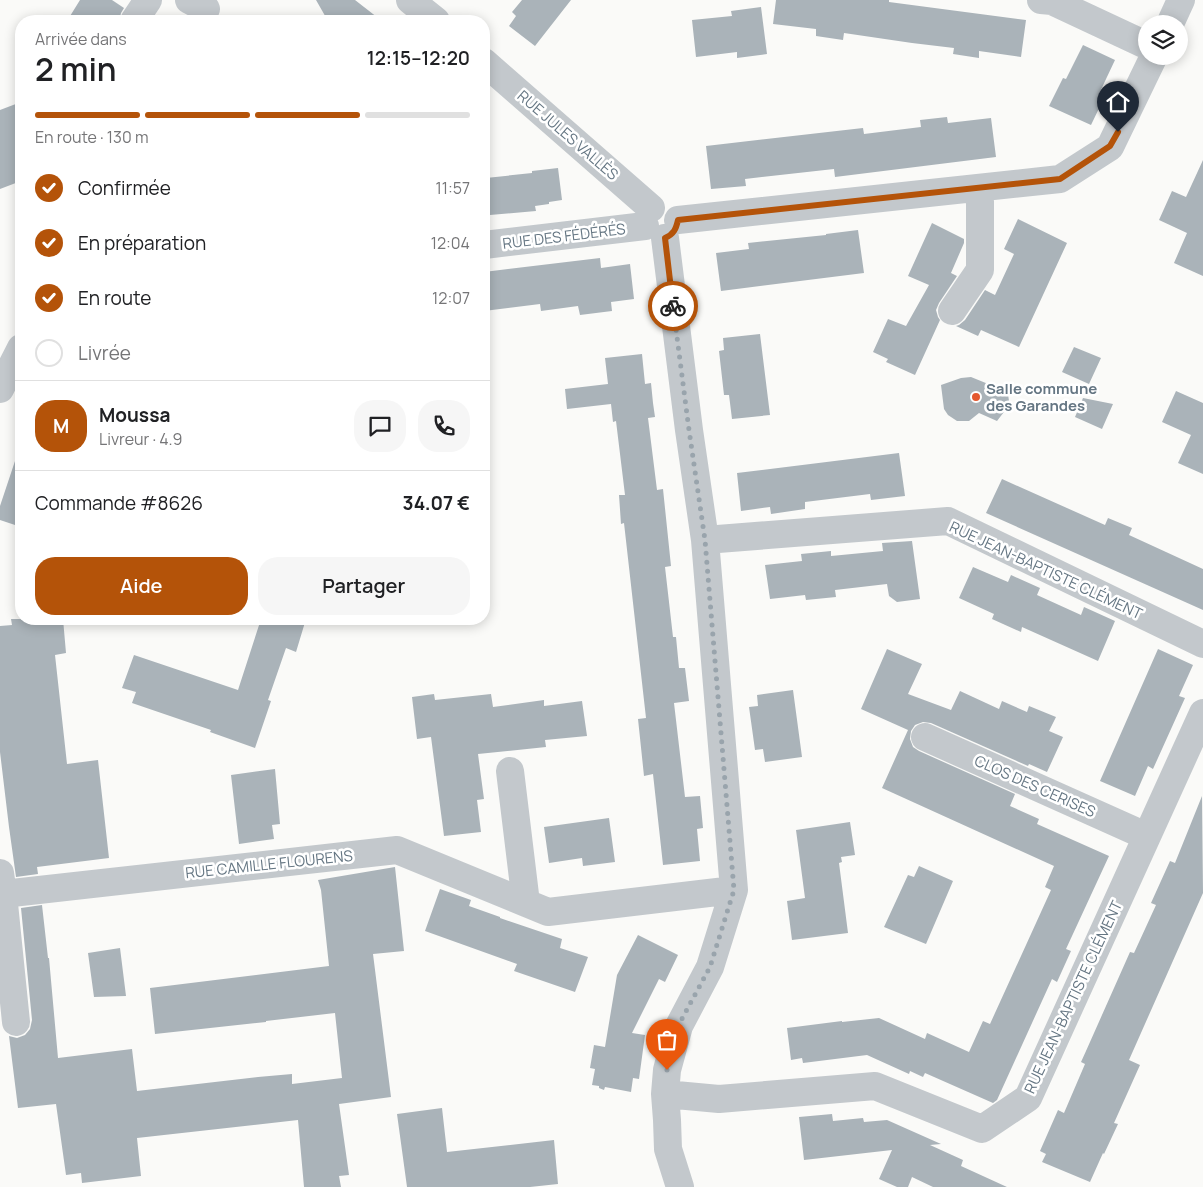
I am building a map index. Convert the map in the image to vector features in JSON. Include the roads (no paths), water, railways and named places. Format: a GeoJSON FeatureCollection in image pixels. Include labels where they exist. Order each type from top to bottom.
{"type":"FeatureCollection","features":[{"type":"Feature","properties":{"kind":"street"},"geometry":{"type":"LineString","coordinates":[[138,15],[148,0]]}},
{"type":"Feature","properties":{"kind":"street"},"geometry":{"type":"LineString","coordinates":[[410,0],[429,15]]}},
{"type":"Feature","properties":{"kind":"street"},"geometry":{"type":"LineString","coordinates":[[1041,0],[1052,1],[1138,41]]}},
{"type":"Feature","properties":{"kind":"street"},"geometry":{"type":"LineString","coordinates":[[1174,15],[1181,0]]}},
{"type":"Feature","properties":{"kind":"street","name":"RUE DES FÉDÉRÉS"},"geometry":{"type":"LineString","coordinates":[[490,244],[660,223],[1060,179],[1110,146],[1150,65]]}},
{"type":"Feature","properties":{"kind":"street","name":"RUE JULES VALLÈS"},"geometry":{"type":"LineString","coordinates":[[490,67],[660,223]]}},
{"type":"Feature","properties":{"kind":"street"},"geometry":{"type":"LineString","coordinates":[[952,310],[980,270],[980,189]]}},
{"type":"Feature","properties":{"kind":"street"},"geometry":{"type":"LineString","coordinates":[[660,223],[705,540],[734,890],[710,967],[678,1026],[667,1070],[665,1094],[668,1149],[680,1187]]}},
{"type":"Feature","properties":{"kind":"street"},"geometry":{"type":"LineString","coordinates":[[0,389],[15,360]]}},
{"type":"Feature","properties":{"kind":"street","name":"RUE JEAN-BAPTISTE CLÉMENT"},"geometry":{"type":"LineString","coordinates":[[705,540],[948,521],[1203,644]]}},
{"type":"Feature","properties":{"kind":"street","name":"RUE JEAN-BAPTISTE CLÉMENT"},"geometry":{"type":"LineString","coordinates":[[665,1094],[719,1100],[875,1086],[982,1129],[1028,1098],[1203,713]]}},
{"type":"Feature","properties":{"kind":"street","name":"CLOS DES CERISES"},"geometry":{"type":"LineString","coordinates":[[925,737],[1146,836]]}},
{"type":"Feature","properties":{"kind":"street"},"geometry":{"type":"LineString","coordinates":[[510,770],[526,903]]}},
{"type":"Feature","properties":{"kind":"street","name":"RUE CAMILLE FLOURENS"},"geometry":{"type":"LineString","coordinates":[[16,1022],[1,884],[397,850],[548,912],[734,890]]}},
{"type":"Feature","properties":{"kind":"place","name":"Salle commune des Garandes"},"geometry":{"type":"Point","coordinates":[976,397]}}]}
